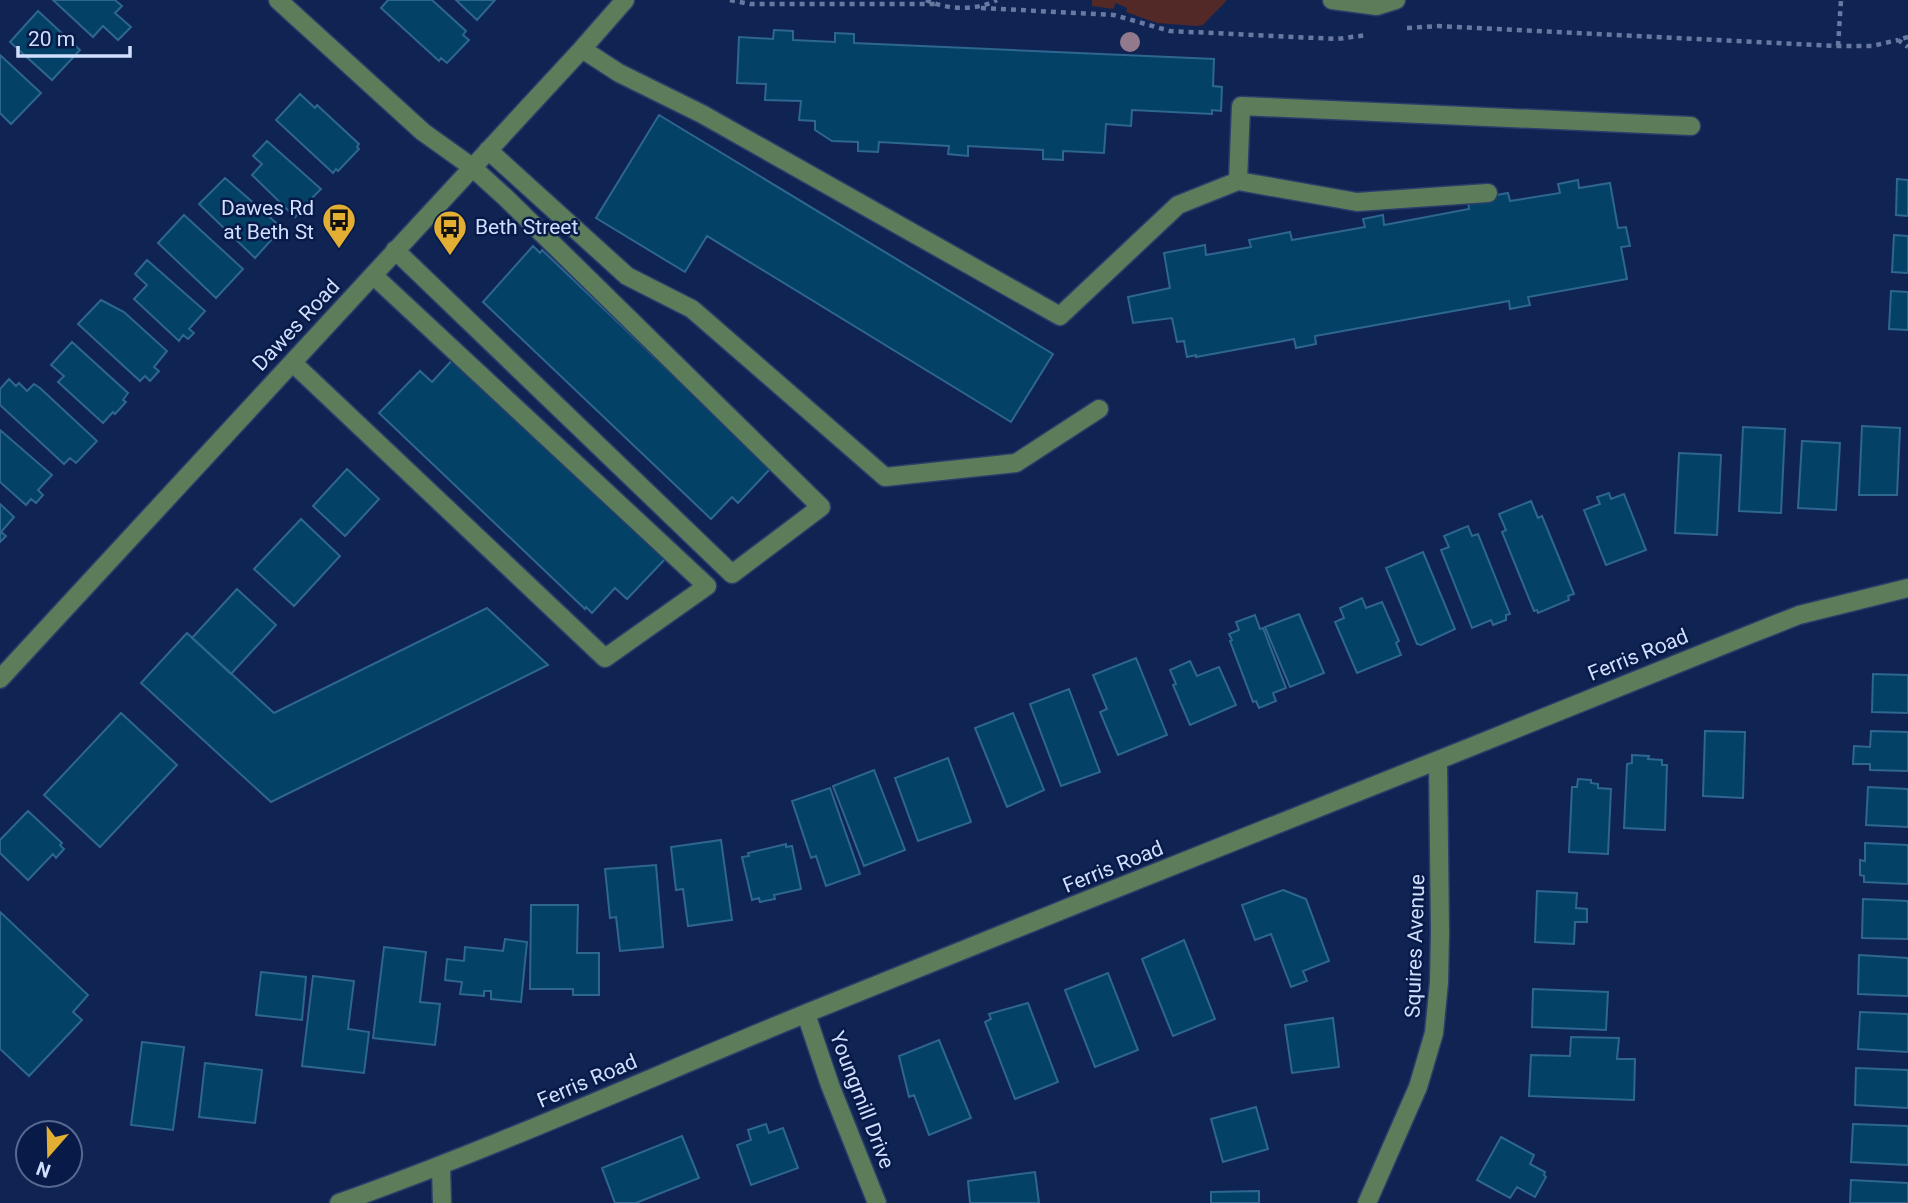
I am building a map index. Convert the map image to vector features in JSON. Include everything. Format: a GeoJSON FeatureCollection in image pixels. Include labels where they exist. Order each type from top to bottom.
{"type":"FeatureCollection","features":[{"type":"Feature","properties":{"kind":"street"},"geometry":{"type":"LineString","coordinates":[[278,0],[424,132],[472,167],[821,507],[732,574],[395,250]]}},
{"type":"Feature","properties":{"kind":"street","name":"Dawes Road"},"geometry":{"type":"LineString","coordinates":[[0,679],[625,0]]}},
{"type":"Feature","properties":{"kind":"street"},"geometry":{"type":"LineString","coordinates":[[1332,0],[1377,6],[1396,0]]}},
{"type":"Feature","properties":{"kind":"street"},"geometry":{"type":"LineString","coordinates":[[582,49],[619,73],[702,114],[1060,316],[1178,205],[1238,181],[1357,202],[1488,193]]}},
{"type":"Feature","properties":{"kind":"street"},"geometry":{"type":"LineString","coordinates":[[1238,181],[1241,106],[1691,126]]}},
{"type":"Feature","properties":{"kind":"street"},"geometry":{"type":"LineString","coordinates":[[488,150],[627,276],[692,309],[885,477],[1016,463],[1100,409]]}},
{"type":"Feature","properties":{"kind":"street"},"geometry":{"type":"LineString","coordinates":[[293,363],[605,658],[707,586],[373,275]]}},
{"type":"Feature","properties":{"kind":"street","name":"Ferris Road"},"geometry":{"type":"LineString","coordinates":[[339,1203],[441,1167],[806,1014],[1799,615],[1908,588]]}},
{"type":"Feature","properties":{"kind":"street","name":"Squires Avenue"},"geometry":{"type":"LineString","coordinates":[[1367,1203],[1419,1087],[1434,1033],[1440,932],[1438,762]]}},
{"type":"Feature","properties":{"kind":"street","name":"Youngmill Drive"},"geometry":{"type":"LineString","coordinates":[[806,1014],[830,1085],[877,1203]]}},
{"type":"Feature","properties":{"kind":"street"},"geometry":{"type":"LineString","coordinates":[[441,1167],[442,1203]]}},
{"type":"Feature","properties":{"kind":"path"},"geometry":{"type":"LineString","coordinates":[[730,0],[750,4],[935,4],[1114,15],[1170,31],[1336,39],[1375,33]]}},
{"type":"Feature","properties":{"kind":"path"},"geometry":{"type":"LineString","coordinates":[[926,0],[935,4]]}},
{"type":"Feature","properties":{"kind":"path"},"geometry":{"type":"LineString","coordinates":[[981,8],[997,0]]}},
{"type":"Feature","properties":{"kind":"path"},"geometry":{"type":"LineString","coordinates":[[1838,46],[1841,0]]}},
{"type":"Feature","properties":{"kind":"path"},"geometry":{"type":"LineString","coordinates":[[1398,29],[1439,26],[1838,46],[1872,46],[1908,37]]}},
{"type":"Feature","properties":{"kind":"path"},"geometry":{"type":"LineString","coordinates":[[1898,40],[1908,47]]}},
{"type":"Feature","properties":{"kind":"shaded area"},"geometry":{"type":"Polygon","coordinates":[[[1092,0],[1227,0],[1203,25],[1197,26],[1157,23],[1126,12],[1127,8],[1116,3],[1113,9],[1092,6],[1092,0]]]}},
{"type":"Feature","properties":{"kind":"building"},"geometry":{"type":"Polygon","coordinates":[[[53,0],[115,0],[122,6],[115,13],[131,27],[118,40],[103,26],[93,37],[53,0]]]}},
{"type":"Feature","properties":{"kind":"building"},"geometry":{"type":"Polygon","coordinates":[[[388,0],[432,0],[466,31],[463,35],[469,40],[447,63],[441,58],[439,61],[381,8],[388,0]]]}},
{"type":"Feature","properties":{"kind":"building"},"geometry":{"type":"Polygon","coordinates":[[[456,0],[495,0],[477,20],[456,0]]]}},
{"type":"Feature","properties":{"kind":"building"},"geometry":{"type":"Polygon","coordinates":[[[38,11],[80,50],[52,80],[10,42],[38,11]]]}},
{"type":"Feature","properties":{"kind":"building"},"geometry":{"type":"Polygon","coordinates":[[[774,30],[793,31],[793,40],[835,42],[835,33],[854,34],[854,43],[1214,59],[1213,86],[1222,87],[1221,111],[1212,110],[1212,114],[1132,110],[1131,126],[1106,124],[1104,153],[1063,151],[1063,160],[1043,159],[1043,150],[968,146],[968,156],[948,154],[949,146],[879,142],[878,152],[858,151],[858,142],[832,141],[815,130],[815,121],[799,120],[801,101],[765,100],[766,84],[737,83],[739,37],[773,39],[774,30]]]}},
{"type":"Feature","properties":{"kind":"building"},"geometry":{"type":"Polygon","coordinates":[[[0,55],[41,93],[11,124],[0,113],[0,55]]]}},
{"type":"Feature","properties":{"kind":"building"},"geometry":{"type":"Polygon","coordinates":[[[300,94],[315,108],[317,105],[359,144],[359,149],[338,171],[336,169],[333,173],[276,120],[300,94]]]}},
{"type":"Feature","properties":{"kind":"building"},"geometry":{"type":"Polygon","coordinates":[[[659,115],[1053,354],[1011,422],[707,236],[685,272],[596,218],[659,115]]]}},
{"type":"Feature","properties":{"kind":"building"},"geometry":{"type":"Polygon","coordinates":[[[267,141],[321,189],[307,203],[312,208],[305,215],[301,211],[295,217],[252,175],[262,164],[253,156],[267,141]]]}},
{"type":"Feature","properties":{"kind":"building"},"geometry":{"type":"Polygon","coordinates":[[[225,178],[282,228],[255,258],[199,204],[225,178]]]}},
{"type":"Feature","properties":{"kind":"building"},"geometry":{"type":"Polygon","coordinates":[[[1897,179],[1908,180],[1908,216],[1896,215],[1897,179]]]}},
{"type":"Feature","properties":{"kind":"building"},"geometry":{"type":"Polygon","coordinates":[[[1578,180],[1579,188],[1610,183],[1618,228],[1626,227],[1630,246],[1621,247],[1627,279],[1528,297],[1530,305],[1510,309],[1509,301],[1315,336],[1316,344],[1296,348],[1294,339],[1196,357],[1187,357],[1184,341],[1177,342],[1172,318],[1133,323],[1128,297],[1170,288],[1164,253],[1205,245],[1206,255],[1251,247],[1249,240],[1290,232],[1292,240],[1365,227],[1363,219],[1383,215],[1384,225],[1469,209],[1468,200],[1508,193],[1510,201],[1560,193],[1558,184],[1578,180]]]}},
{"type":"Feature","properties":{"kind":"building"},"geometry":{"type":"Polygon","coordinates":[[[184,215],[243,269],[216,298],[158,243],[184,215]]]}},
{"type":"Feature","properties":{"kind":"building"},"geometry":{"type":"Polygon","coordinates":[[[1894,235],[1908,236],[1908,273],[1892,272],[1894,235]]]}},
{"type":"Feature","properties":{"kind":"building"},"geometry":{"type":"Polygon","coordinates":[[[533,246],[540,253],[542,250],[771,468],[738,503],[732,497],[711,519],[483,302],[533,246]]]}},
{"type":"Feature","properties":{"kind":"building"},"geometry":{"type":"Polygon","coordinates":[[[147,260],[205,311],[189,329],[194,333],[188,339],[183,335],[179,341],[134,299],[147,285],[135,274],[147,260]]]}},
{"type":"Feature","properties":{"kind":"building"},"geometry":{"type":"Polygon","coordinates":[[[1891,291],[1908,292],[1908,330],[1889,329],[1891,291]]]}},
{"type":"Feature","properties":{"kind":"building"},"geometry":{"type":"Polygon","coordinates":[[[101,300],[124,312],[167,351],[154,367],[159,371],[150,381],[145,376],[140,381],[78,324],[101,300]]]}},
{"type":"Feature","properties":{"kind":"building"},"geometry":{"type":"Polygon","coordinates":[[[72,342],[128,393],[123,400],[126,402],[103,423],[58,382],[64,376],[51,365],[72,342]]]}},
{"type":"Feature","properties":{"kind":"building"},"geometry":{"type":"Polygon","coordinates":[[[455,357],[667,557],[627,599],[615,588],[592,613],[586,607],[585,609],[379,413],[420,371],[432,382],[455,357]]]}},
{"type":"Feature","properties":{"kind":"building"},"geometry":{"type":"Polygon","coordinates":[[[9,379],[16,386],[19,383],[27,391],[34,384],[40,388],[97,441],[76,463],[70,458],[64,464],[0,405],[0,389],[9,379]]]}},
{"type":"Feature","properties":{"kind":"building"},"geometry":{"type":"Polygon","coordinates":[[[1862,426],[1900,428],[1897,495],[1859,495],[1862,426]]]}},
{"type":"Feature","properties":{"kind":"building"},"geometry":{"type":"Polygon","coordinates":[[[1743,427],[1785,429],[1781,513],[1739,511],[1743,427]]]}},
{"type":"Feature","properties":{"kind":"building"},"geometry":{"type":"Polygon","coordinates":[[[0,430],[52,475],[38,490],[43,495],[36,503],[31,499],[26,505],[0,482],[0,430]]]}},
{"type":"Feature","properties":{"kind":"building"},"geometry":{"type":"Polygon","coordinates":[[[1802,441],[1840,443],[1836,510],[1798,508],[1802,441]]]}},
{"type":"Feature","properties":{"kind":"building"},"geometry":{"type":"Polygon","coordinates":[[[1679,453],[1721,455],[1717,535],[1675,533],[1679,453]]]}},
{"type":"Feature","properties":{"kind":"building"},"geometry":{"type":"Polygon","coordinates":[[[347,469],[379,499],[345,536],[313,506],[347,469]]]}},
{"type":"Feature","properties":{"kind":"building"},"geometry":{"type":"Polygon","coordinates":[[[1609,493],[1611,499],[1624,494],[1646,550],[1606,565],[1584,510],[1600,504],[1597,497],[1609,493]]]}},
{"type":"Feature","properties":{"kind":"building"},"geometry":{"type":"Polygon","coordinates":[[[1531,501],[1538,518],[1542,516],[1574,594],[1568,596],[1569,600],[1538,613],[1537,610],[1534,611],[1502,532],[1506,530],[1499,514],[1531,501]]]}},
{"type":"Feature","properties":{"kind":"building"},"geometry":{"type":"Polygon","coordinates":[[[0,504],[14,517],[1,532],[6,536],[0,542],[0,504]]]}},
{"type":"Feature","properties":{"kind":"building"},"geometry":{"type":"Polygon","coordinates":[[[301,519],[340,556],[294,606],[254,569],[301,519]]]}},
{"type":"Feature","properties":{"kind":"building"},"geometry":{"type":"Polygon","coordinates":[[[1468,526],[1472,536],[1478,534],[1510,614],[1506,615],[1506,620],[1493,625],[1491,620],[1472,628],[1441,550],[1449,547],[1444,536],[1468,526]]]}},
{"type":"Feature","properties":{"kind":"building"},"geometry":{"type":"Polygon","coordinates":[[[1423,552],[1455,629],[1421,645],[1417,644],[1386,568],[1423,552]]]}},
{"type":"Feature","properties":{"kind":"building"},"geometry":{"type":"Polygon","coordinates":[[[237,589],[276,625],[231,674],[192,638],[237,589]]]}},
{"type":"Feature","properties":{"kind":"building"},"geometry":{"type":"Polygon","coordinates":[[[1362,598],[1366,608],[1382,602],[1399,641],[1396,643],[1401,655],[1357,673],[1335,622],[1344,618],[1340,608],[1362,598]]]}},
{"type":"Feature","properties":{"kind":"building"},"geometry":{"type":"Polygon","coordinates":[[[487,608],[548,665],[271,802],[141,683],[187,633],[274,713],[487,608]]]}},
{"type":"Feature","properties":{"kind":"building"},"geometry":{"type":"Polygon","coordinates":[[[1299,614],[1324,673],[1290,687],[1265,627],[1299,614]]]}},
{"type":"Feature","properties":{"kind":"building"},"geometry":{"type":"Polygon","coordinates":[[[1255,615],[1260,629],[1263,628],[1286,688],[1273,693],[1276,701],[1259,708],[1256,701],[1253,702],[1229,634],[1239,630],[1236,622],[1255,615]]]}},
{"type":"Feature","properties":{"kind":"building"},"geometry":{"type":"Polygon","coordinates":[[[1136,658],[1167,735],[1118,755],[1100,712],[1107,709],[1093,675],[1136,658]]]}},
{"type":"Feature","properties":{"kind":"building"},"geometry":{"type":"Polygon","coordinates":[[[1190,661],[1197,676],[1219,667],[1236,705],[1190,725],[1173,685],[1176,684],[1170,670],[1190,661]]]}},
{"type":"Feature","properties":{"kind":"building"},"geometry":{"type":"Polygon","coordinates":[[[1873,674],[1908,675],[1908,713],[1872,712],[1873,674]]]}},
{"type":"Feature","properties":{"kind":"building"},"geometry":{"type":"Polygon","coordinates":[[[1069,689],[1100,772],[1061,786],[1030,704],[1069,689]]]}},
{"type":"Feature","properties":{"kind":"building"},"geometry":{"type":"Polygon","coordinates":[[[121,713],[177,765],[100,847],[44,795],[121,713]]]}},
{"type":"Feature","properties":{"kind":"building"},"geometry":{"type":"Polygon","coordinates":[[[1013,713],[1044,790],[1007,807],[975,728],[1013,713]]]}},
{"type":"Feature","properties":{"kind":"building"},"geometry":{"type":"Polygon","coordinates":[[[1705,731],[1745,732],[1743,798],[1703,796],[1705,731]]]}},
{"type":"Feature","properties":{"kind":"building"},"geometry":{"type":"Polygon","coordinates":[[[1871,731],[1908,732],[1908,771],[1870,770],[1870,764],[1853,764],[1854,746],[1870,747],[1871,731]]]}},
{"type":"Feature","properties":{"kind":"building"},"geometry":{"type":"Polygon","coordinates":[[[1632,755],[1649,756],[1648,759],[1662,760],[1662,765],[1667,765],[1665,830],[1624,828],[1627,764],[1632,763],[1632,755]]]}},
{"type":"Feature","properties":{"kind":"building"},"geometry":{"type":"Polygon","coordinates":[[[948,758],[971,822],[918,841],[895,778],[948,758]]]}},
{"type":"Feature","properties":{"kind":"building"},"geometry":{"type":"Polygon","coordinates":[[[874,770],[905,850],[864,866],[833,786],[874,770]]]}},
{"type":"Feature","properties":{"kind":"building"},"geometry":{"type":"Polygon","coordinates":[[[1578,779],[1591,780],[1591,783],[1598,784],[1598,788],[1611,789],[1608,854],[1569,852],[1572,787],[1577,787],[1578,779]]]}},
{"type":"Feature","properties":{"kind":"building"},"geometry":{"type":"Polygon","coordinates":[[[1868,787],[1908,789],[1908,827],[1866,825],[1868,787]]]}},
{"type":"Feature","properties":{"kind":"building"},"geometry":{"type":"Polygon","coordinates":[[[830,788],[860,874],[826,886],[816,856],[811,858],[792,801],[830,788]]]}},
{"type":"Feature","properties":{"kind":"building"},"geometry":{"type":"Polygon","coordinates":[[[28,811],[62,843],[60,845],[64,849],[56,858],[53,854],[28,880],[0,853],[0,840],[28,811]]]}},
{"type":"Feature","properties":{"kind":"building"},"geometry":{"type":"Polygon","coordinates":[[[721,840],[732,920],[688,926],[683,889],[676,890],[671,847],[721,840]]]}},
{"type":"Feature","properties":{"kind":"building"},"geometry":{"type":"Polygon","coordinates":[[[1865,843],[1908,845],[1908,884],[1864,882],[1864,876],[1860,875],[1860,860],[1865,861],[1865,843]]]}},
{"type":"Feature","properties":{"kind":"building"},"geometry":{"type":"Polygon","coordinates":[[[786,844],[786,847],[792,846],[801,889],[774,895],[775,899],[760,902],[759,898],[752,900],[742,857],[749,856],[748,853],[786,844]]]}},
{"type":"Feature","properties":{"kind":"building"},"geometry":{"type":"Polygon","coordinates":[[[656,865],[663,947],[620,951],[616,917],[610,918],[605,869],[656,865]]]}},
{"type":"Feature","properties":{"kind":"building"},"geometry":{"type":"Polygon","coordinates":[[[1283,890],[1306,899],[1329,961],[1303,971],[1307,981],[1291,987],[1271,934],[1255,940],[1242,905],[1283,890]]]}},
{"type":"Feature","properties":{"kind":"building"},"geometry":{"type":"Polygon","coordinates":[[[1537,891],[1577,893],[1576,908],[1587,909],[1587,922],[1575,922],[1574,944],[1535,942],[1537,891]]]}},
{"type":"Feature","properties":{"kind":"building"},"geometry":{"type":"Polygon","coordinates":[[[1863,899],[1908,901],[1908,939],[1862,938],[1863,899]]]}},
{"type":"Feature","properties":{"kind":"building"},"geometry":{"type":"Polygon","coordinates":[[[531,905],[578,905],[577,953],[599,953],[599,995],[573,995],[573,989],[530,989],[531,905]]]}},
{"type":"Feature","properties":{"kind":"building"},"geometry":{"type":"Polygon","coordinates":[[[0,912],[88,995],[73,1012],[82,1020],[29,1076],[0,1049],[0,912]]]}},
{"type":"Feature","properties":{"kind":"building"},"geometry":{"type":"Polygon","coordinates":[[[505,939],[527,942],[521,1002],[491,999],[491,991],[484,991],[484,996],[460,994],[462,982],[445,980],[447,959],[464,961],[465,947],[503,951],[505,939]]]}},
{"type":"Feature","properties":{"kind":"building"},"geometry":{"type":"Polygon","coordinates":[[[1184,940],[1215,1019],[1173,1036],[1142,959],[1184,940]]]}},
{"type":"Feature","properties":{"kind":"building"},"geometry":{"type":"Polygon","coordinates":[[[384,947],[426,952],[420,1002],[440,1004],[435,1045],[373,1038],[384,947]]]}},
{"type":"Feature","properties":{"kind":"building"},"geometry":{"type":"Polygon","coordinates":[[[1859,955],[1908,958],[1908,996],[1858,994],[1859,955]]]}},
{"type":"Feature","properties":{"kind":"building"},"geometry":{"type":"Polygon","coordinates":[[[261,972],[306,977],[302,1020],[256,1015],[261,972]]]}},
{"type":"Feature","properties":{"kind":"building"},"geometry":{"type":"Polygon","coordinates":[[[1108,973],[1138,1050],[1095,1067],[1065,990],[1108,973]]]}},
{"type":"Feature","properties":{"kind":"building"},"geometry":{"type":"Polygon","coordinates":[[[313,976],[354,981],[348,1029],[369,1032],[364,1073],[302,1066],[313,976]]]}},
{"type":"Feature","properties":{"kind":"building"},"geometry":{"type":"Polygon","coordinates":[[[1533,989],[1608,992],[1606,1030],[1532,1027],[1533,989]]]}},
{"type":"Feature","properties":{"kind":"building"},"geometry":{"type":"Polygon","coordinates":[[[1028,1003],[1058,1082],[1015,1099],[985,1022],[991,1019],[989,1014],[1028,1003]]]}},
{"type":"Feature","properties":{"kind":"building"},"geometry":{"type":"Polygon","coordinates":[[[1860,1012],[1908,1014],[1908,1052],[1858,1049],[1860,1012]]]}},
{"type":"Feature","properties":{"kind":"building"},"geometry":{"type":"Polygon","coordinates":[[[1333,1018],[1339,1067],[1292,1073],[1285,1025],[1333,1018]]]}},
{"type":"Feature","properties":{"kind":"building"},"geometry":{"type":"Polygon","coordinates":[[[1571,1037],[1619,1038],[1617,1059],[1635,1059],[1634,1100],[1529,1096],[1531,1055],[1570,1056],[1571,1037]]]}},
{"type":"Feature","properties":{"kind":"building"},"geometry":{"type":"Polygon","coordinates":[[[939,1040],[971,1118],[929,1135],[914,1095],[909,1097],[899,1056],[939,1040]]]}},
{"type":"Feature","properties":{"kind":"building"},"geometry":{"type":"Polygon","coordinates":[[[142,1042],[184,1047],[173,1130],[131,1125],[142,1042]]]}},
{"type":"Feature","properties":{"kind":"building"},"geometry":{"type":"Polygon","coordinates":[[[205,1063],[262,1070],[255,1123],[199,1117],[205,1063]]]}},
{"type":"Feature","properties":{"kind":"building"},"geometry":{"type":"Polygon","coordinates":[[[1856,1068],[1908,1070],[1908,1108],[1855,1105],[1856,1068]]]}},
{"type":"Feature","properties":{"kind":"building"},"geometry":{"type":"Polygon","coordinates":[[[1256,1107],[1268,1149],[1223,1162],[1211,1119],[1256,1107]]]}},
{"type":"Feature","properties":{"kind":"building"},"geometry":{"type":"Polygon","coordinates":[[[766,1124],[769,1133],[783,1128],[798,1168],[751,1185],[737,1145],[751,1140],[748,1130],[766,1124]]]}},
{"type":"Feature","properties":{"kind":"building"},"geometry":{"type":"Polygon","coordinates":[[[1853,1124],[1908,1126],[1908,1165],[1851,1162],[1853,1124]]]}},
{"type":"Feature","properties":{"kind":"building"},"geometry":{"type":"Polygon","coordinates":[[[682,1136],[699,1178],[636,1203],[615,1203],[602,1168],[682,1136]]]}},
{"type":"Feature","properties":{"kind":"building"},"geometry":{"type":"Polygon","coordinates":[[[1501,1137],[1534,1155],[1530,1164],[1545,1172],[1546,1177],[1535,1197],[1517,1187],[1510,1198],[1477,1180],[1501,1137]]]}},
{"type":"Feature","properties":{"kind":"building"},"geometry":{"type":"Polygon","coordinates":[[[1035,1172],[1039,1203],[970,1203],[968,1181],[1035,1172]]]}},
{"type":"Feature","properties":{"kind":"building"},"geometry":{"type":"Polygon","coordinates":[[[1851,1180],[1908,1183],[1908,1203],[1850,1203],[1851,1180]]]}},
{"type":"Feature","properties":{"kind":"building"},"geometry":{"type":"Polygon","coordinates":[[[1259,1191],[1259,1203],[1211,1203],[1211,1192],[1259,1191]]]}},
{"type":"Feature","properties":{"kind":"place","name":"Dawes Rd at Beth St"},"geometry":{"type":"Point","coordinates":[339,250]}},
{"type":"Feature","properties":{"kind":"place","name":"Beth Street"},"geometry":{"type":"Point","coordinates":[450,257]}}]}
